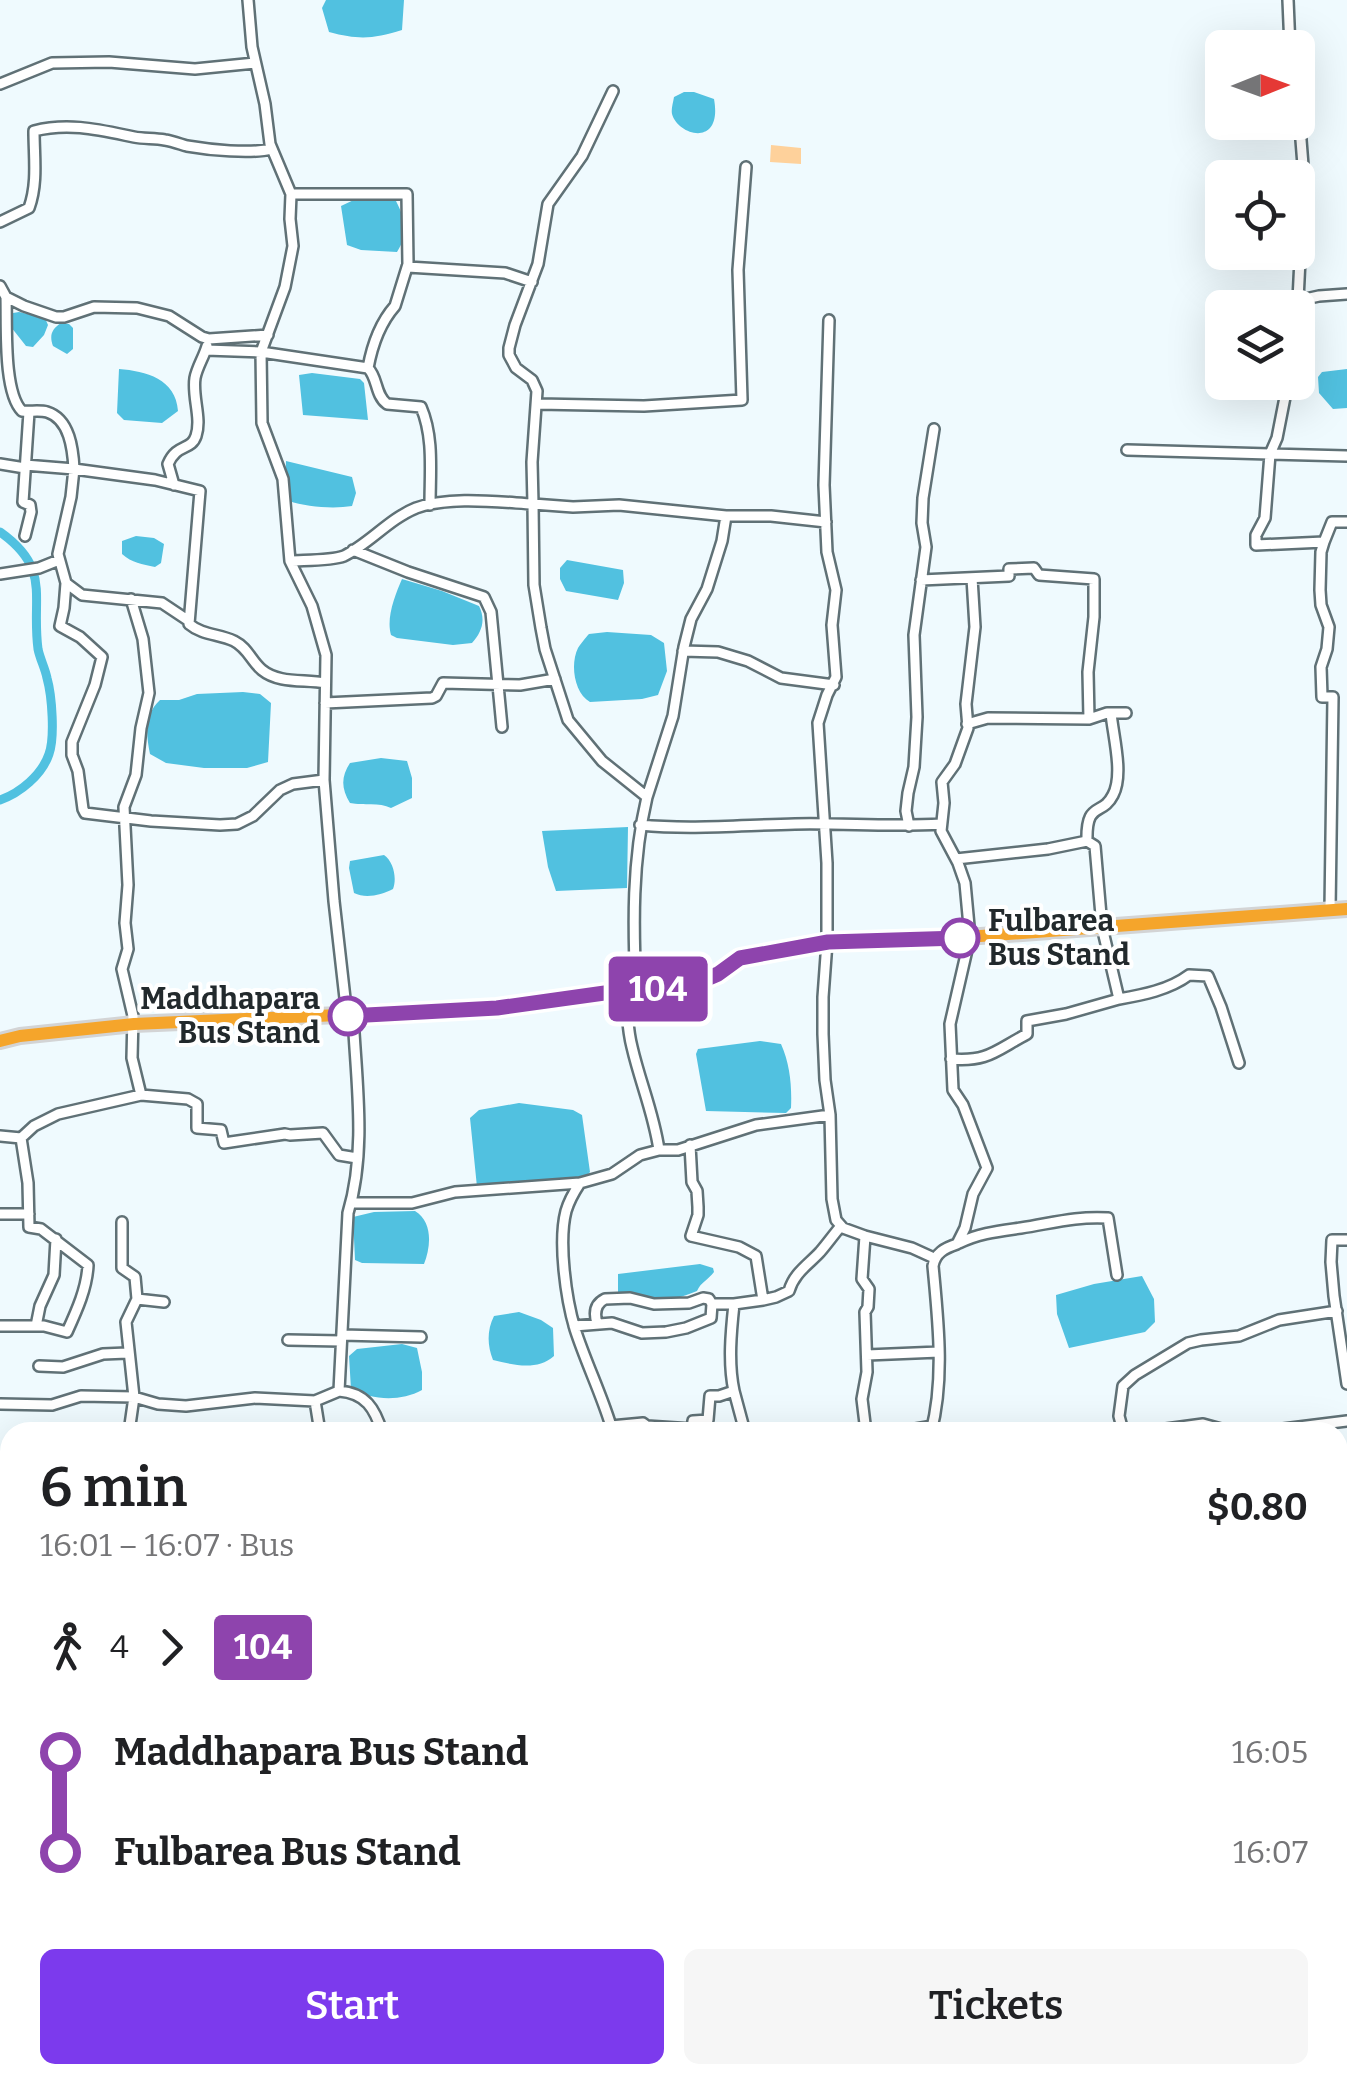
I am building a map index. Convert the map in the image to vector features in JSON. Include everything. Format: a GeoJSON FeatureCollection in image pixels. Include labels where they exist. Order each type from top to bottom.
{"type":"FeatureCollection","features":[{"type":"Feature","properties":{"kind":"highway"},"geometry":{"type":"LineString","coordinates":[[0,1041],[134,1024],[497,1008],[690,986],[718,974],[740,958],[828,942],[926,940],[1347,909]]}},
{"type":"Feature","properties":{"kind":"street"},"geometry":{"type":"LineString","coordinates":[[248,0],[255,64],[272,150],[291,194],[293,246],[285,287],[261,352],[262,423],[282,479],[290,561],[312,606],[326,655],[324,780],[358,1121],[356,1187],[348,1213],[340,1391]]}},
{"type":"Feature","properties":{"kind":"street"},"geometry":{"type":"LineString","coordinates":[[1288,0],[1289,30]]}},
{"type":"Feature","properties":{"kind":"street"},"geometry":{"type":"LineString","coordinates":[[0,84],[52,63],[109,62],[194,69],[255,64]]}},
{"type":"Feature","properties":{"kind":"street"},"geometry":{"type":"LineString","coordinates":[[612,91],[582,156],[550,199],[538,264],[514,325],[509,355],[516,368],[536,384],[538,404],[532,455],[534,585],[545,650],[568,720],[602,761],[647,796]]}},
{"type":"Feature","properties":{"kind":"street"},"geometry":{"type":"LineString","coordinates":[[0,222],[29,208],[36,172],[34,131],[51,126],[84,127],[188,146],[272,150]]}},
{"type":"Feature","properties":{"kind":"street"},"geometry":{"type":"LineString","coordinates":[[1298,290],[1304,178],[1301,140]]}},
{"type":"Feature","properties":{"kind":"street"},"geometry":{"type":"LineString","coordinates":[[538,404],[644,406],[742,400],[738,270],[746,167]]}},
{"type":"Feature","properties":{"kind":"street"},"geometry":{"type":"LineString","coordinates":[[291,194],[407,194],[408,268],[395,306],[376,338],[368,368]]}},
{"type":"Feature","properties":{"kind":"street"},"geometry":{"type":"LineString","coordinates":[[408,268],[505,273],[532,282]]}},
{"type":"Feature","properties":{"kind":"street"},"geometry":{"type":"LineString","coordinates":[[0,286],[6,297],[6,393],[22,411],[47,412],[64,427],[73,446],[71,496],[58,548],[66,583],[60,626],[80,637],[102,658],[72,742],[83,809],[89,814],[151,822],[237,824],[253,816],[280,790],[324,780]]}},
{"type":"Feature","properties":{"kind":"street"},"geometry":{"type":"LineString","coordinates":[[1315,298],[1347,294]]}},
{"type":"Feature","properties":{"kind":"street"},"geometry":{"type":"LineString","coordinates":[[6,297],[64,317],[94,307],[137,308],[169,316],[202,338],[268,335]]}},
{"type":"Feature","properties":{"kind":"street"},"geometry":{"type":"LineString","coordinates":[[829,320],[824,485],[827,552],[836,590],[832,625],[836,678],[818,723],[828,942],[823,1034],[832,1199],[841,1226],[934,1258]]}},
{"type":"Feature","properties":{"kind":"street"},"geometry":{"type":"LineString","coordinates":[[174,485],[168,464],[177,450],[195,440],[196,375],[209,339]]}},
{"type":"Feature","properties":{"kind":"street"},"geometry":{"type":"LineString","coordinates":[[206,350],[261,352],[368,368]]}},
{"type":"Feature","properties":{"kind":"street"},"geometry":{"type":"LineString","coordinates":[[368,368],[374,374],[382,401],[421,407],[427,420],[430,504]]}},
{"type":"Feature","properties":{"kind":"street"},"geometry":{"type":"LineString","coordinates":[[1284,400],[1270,454],[1265,518],[1256,535],[1256,546],[1324,542]]}},
{"type":"Feature","properties":{"kind":"street"},"geometry":{"type":"LineString","coordinates":[[25,536],[31,512],[30,505],[22,502],[30,412]]}},
{"type":"Feature","properties":{"kind":"street"},"geometry":{"type":"LineString","coordinates":[[909,826],[906,811],[918,706],[914,634],[926,547],[923,498],[934,429]]}},
{"type":"Feature","properties":{"kind":"street"},"geometry":{"type":"LineString","coordinates":[[1127,450],[1347,456]]}},
{"type":"Feature","properties":{"kind":"street"},"geometry":{"type":"LineString","coordinates":[[0,464],[74,470],[200,490],[189,621]]}},
{"type":"Feature","properties":{"kind":"street"},"geometry":{"type":"LineString","coordinates":[[290,561],[340,558],[412,509],[430,504],[620,505],[826,522]]}},
{"type":"Feature","properties":{"kind":"street"},"geometry":{"type":"LineString","coordinates":[[659,1150],[627,1024],[640,826],[673,716],[691,619],[707,589],[726,516]]}},
{"type":"Feature","properties":{"kind":"street"},"geometry":{"type":"LineString","coordinates":[[1330,910],[1333,697],[1322,697],[1321,667],[1329,627],[1321,604],[1320,552],[1332,522],[1347,522]]}},
{"type":"Feature","properties":{"kind":"street"},"geometry":{"type":"LineString","coordinates":[[353,550],[484,597],[491,612],[502,727]]}},
{"type":"Feature","properties":{"kind":"street"},"geometry":{"type":"LineString","coordinates":[[0,574],[39,568],[59,560]]}},
{"type":"Feature","properties":{"kind":"street"},"geometry":{"type":"LineString","coordinates":[[921,580],[1003,577],[1009,576],[1009,569],[1034,568],[1039,575],[1094,579],[1088,719]]}},
{"type":"Feature","properties":{"kind":"street"},"geometry":{"type":"LineString","coordinates":[[957,1244],[973,1194],[987,1168],[963,1105],[953,1090],[950,1024],[970,937],[965,883],[941,824],[942,782],[955,764],[967,724],[975,627],[972,578]]}},
{"type":"Feature","properties":{"kind":"street"},"geometry":{"type":"LineString","coordinates":[[66,583],[82,595],[162,602],[196,629],[237,643],[267,674],[325,684]]}},
{"type":"Feature","properties":{"kind":"street"},"geometry":{"type":"LineString","coordinates":[[130,599],[143,639],[150,694],[141,728],[136,775],[124,807],[128,949],[122,969],[134,1024],[132,1058],[141,1095]]}},
{"type":"Feature","properties":{"kind":"street"},"geometry":{"type":"LineString","coordinates":[[683,652],[718,652],[748,661],[780,678],[834,685]]}},
{"type":"Feature","properties":{"kind":"street"},"geometry":{"type":"LineString","coordinates":[[325,702],[432,698],[444,683],[520,684],[555,679]]}},
{"type":"Feature","properties":{"kind":"street"},"geometry":{"type":"LineString","coordinates":[[1087,841],[1088,819],[1093,810],[1112,798],[1116,782],[1111,713]]}},
{"type":"Feature","properties":{"kind":"street"},"geometry":{"type":"LineString","coordinates":[[967,724],[988,718],[1088,719],[1126,713]]}},
{"type":"Feature","properties":{"kind":"street"},"geometry":{"type":"LineString","coordinates":[[640,826],[687,829],[730,825],[941,824]]}},
{"type":"Feature","properties":{"kind":"street"},"geometry":{"type":"LineString","coordinates":[[956,859],[1087,841],[1095,846],[1102,928],[1119,1000]]}},
{"type":"Feature","properties":{"kind":"street"},"geometry":{"type":"LineString","coordinates":[[951,1060],[987,1057],[1026,1034],[1027,1021],[1164,988],[1188,974],[1208,976],[1238,1063]]}},
{"type":"Feature","properties":{"kind":"street"},"geometry":{"type":"LineString","coordinates":[[0,1136],[21,1138],[34,1126],[68,1111],[141,1095],[188,1099],[197,1104],[198,1128],[221,1130],[224,1144],[284,1134],[323,1133],[339,1154],[357,1158]]}},
{"type":"Feature","properties":{"kind":"street"},"geometry":{"type":"LineString","coordinates":[[351,1202],[412,1202],[455,1192],[580,1183],[612,1174],[640,1155],[678,1150],[756,1126],[830,1115]]}},
{"type":"Feature","properties":{"kind":"street"},"geometry":{"type":"LineString","coordinates":[[0,1326],[36,1326],[67,1332],[86,1286],[88,1264],[56,1239],[29,1227],[21,1138]]}},
{"type":"Feature","properties":{"kind":"street"},"geometry":{"type":"LineString","coordinates":[[690,1145],[692,1182],[698,1201],[691,1236],[740,1246],[756,1256],[762,1300]]}},
{"type":"Feature","properties":{"kind":"street"},"geometry":{"type":"LineString","coordinates":[[580,1183],[564,1223],[565,1270],[574,1326],[610,1422]]}},
{"type":"Feature","properties":{"kind":"street"},"geometry":{"type":"LineString","coordinates":[[0,1214],[29,1214]]}},
{"type":"Feature","properties":{"kind":"street"},"geometry":{"type":"LineString","coordinates":[[933,1422],[939,1352],[932,1266],[934,1258],[946,1248],[981,1234],[1071,1217],[1108,1218],[1117,1275]]}},
{"type":"Feature","properties":{"kind":"street"},"geometry":{"type":"LineString","coordinates":[[122,1222],[122,1268],[135,1277],[137,1300],[126,1322],[134,1397],[130,1422]]}},
{"type":"Feature","properties":{"kind":"street"},"geometry":{"type":"LineString","coordinates":[[712,1304],[776,1298],[788,1290],[800,1270],[841,1226]]}},
{"type":"Feature","properties":{"kind":"street"},"geometry":{"type":"LineString","coordinates":[[865,1236],[862,1279],[869,1289],[865,1312],[867,1372],[862,1399],[865,1422]]}},
{"type":"Feature","properties":{"kind":"street"},"geometry":{"type":"LineString","coordinates":[[36,1326],[54,1274],[56,1239]]}},
{"type":"Feature","properties":{"kind":"street"},"geometry":{"type":"LineString","coordinates":[[1347,1240],[1332,1240],[1331,1262],[1347,1384]]}},
{"type":"Feature","properties":{"kind":"street"},"geometry":{"type":"LineString","coordinates":[[574,1326],[612,1324],[642,1333],[666,1332],[711,1318],[712,1304],[702,1298],[689,1304],[605,1298],[596,1306],[597,1324]]}},
{"type":"Feature","properties":{"kind":"street"},"geometry":{"type":"LineString","coordinates":[[137,1300],[164,1302]]}},
{"type":"Feature","properties":{"kind":"street"},"geometry":{"type":"LineString","coordinates":[[734,1304],[732,1376],[742,1422]]}},
{"type":"Feature","properties":{"kind":"street"},"geometry":{"type":"LineString","coordinates":[[1120,1422],[1123,1386],[1178,1348],[1200,1340],[1239,1336],[1279,1320],[1337,1311]]}},
{"type":"Feature","properties":{"kind":"street"},"geometry":{"type":"LineString","coordinates":[[288,1340],[421,1337]]}},
{"type":"Feature","properties":{"kind":"street"},"geometry":{"type":"LineString","coordinates":[[867,1355],[939,1352]]}},
{"type":"Feature","properties":{"kind":"street"},"geometry":{"type":"LineString","coordinates":[[39,1366],[63,1367],[103,1354],[128,1353]]}},
{"type":"Feature","properties":{"kind":"street"},"geometry":{"type":"LineString","coordinates":[[0,1404],[42,1406],[81,1396],[134,1397],[186,1406],[255,1398],[315,1401],[340,1391],[368,1402],[379,1422]]}},
{"type":"Feature","properties":{"kind":"street"},"geometry":{"type":"LineString","coordinates":[[692,1422],[708,1420],[710,1396],[734,1391]]}},
{"type":"Feature","properties":{"kind":"street"},"geometry":{"type":"LineString","coordinates":[[315,1401],[318,1422]]}},
{"type":"Feature","properties":{"kind":"shaded area"},"geometry":{"type":"Polygon","coordinates":[[[771,145],[801,148],[801,164],[770,162],[771,145]]]}},
{"type":"Feature","properties":{"kind":"water"},"geometry":{"type":"Polygon","coordinates":[[[326,0],[404,0],[402,30],[366,37],[329,32],[322,8],[326,0]]]}},
{"type":"Feature","properties":{"kind":"water"},"geometry":{"type":"Polygon","coordinates":[[[684,92],[714,99],[715,115],[706,131],[690,132],[676,122],[672,112],[674,97],[684,92]]]}},
{"type":"Feature","properties":{"kind":"water"},"geometry":{"type":"Polygon","coordinates":[[[360,197],[396,201],[405,227],[397,252],[361,250],[347,245],[341,206],[360,197]]]}},
{"type":"Feature","properties":{"kind":"water"},"geometry":{"type":"Polygon","coordinates":[[[13,313],[45,318],[48,325],[33,347],[26,346],[11,327],[13,313]]]}},
{"type":"Feature","properties":{"kind":"water"},"geometry":{"type":"Polygon","coordinates":[[[61,323],[73,328],[73,349],[67,354],[52,342],[52,333],[61,323]]]}},
{"type":"Feature","properties":{"kind":"water"},"geometry":{"type":"Polygon","coordinates":[[[119,369],[149,375],[166,384],[178,411],[162,423],[124,420],[117,413],[119,369]]]}},
{"type":"Feature","properties":{"kind":"water"},"geometry":{"type":"Polygon","coordinates":[[[1347,369],[1347,408],[1333,409],[1319,393],[1318,377],[1322,372],[1347,369]]]}},
{"type":"Feature","properties":{"kind":"water"},"geometry":{"type":"Polygon","coordinates":[[[299,375],[360,379],[364,383],[368,420],[303,415],[299,375]]]}},
{"type":"Feature","properties":{"kind":"water"},"geometry":{"type":"Polygon","coordinates":[[[286,461],[352,477],[356,493],[352,506],[320,507],[289,501],[285,489],[286,461]]]}},
{"type":"Feature","properties":{"kind":"water"},"geometry":{"type":"Polygon","coordinates":[[[136,536],[154,538],[164,544],[161,563],[155,567],[146,565],[122,554],[122,541],[136,536]]]}},
{"type":"Feature","properties":{"kind":"water"},"geometry":{"type":"Polygon","coordinates":[[[567,560],[623,570],[624,583],[618,600],[566,591],[560,568],[567,560]]]}},
{"type":"Feature","properties":{"kind":"water"},"geometry":{"type":"Polygon","coordinates":[[[402,579],[479,606],[482,626],[472,643],[453,645],[391,635],[390,614],[402,579]]]}},
{"type":"Feature","properties":{"kind":"water"},"geometry":{"type":"Polygon","coordinates":[[[589,634],[651,635],[664,643],[667,671],[658,695],[590,702],[580,692],[574,662],[579,647],[589,634]]]}},
{"type":"Feature","properties":{"kind":"water"},"geometry":{"type":"Polygon","coordinates":[[[243,692],[260,694],[271,703],[268,762],[247,768],[204,768],[166,763],[150,754],[148,725],[160,700],[243,692]]]}},
{"type":"Feature","properties":{"kind":"water"},"geometry":{"type":"Polygon","coordinates":[[[381,758],[407,761],[412,798],[391,808],[350,803],[343,783],[350,763],[381,758]]]}},
{"type":"Feature","properties":{"kind":"water"},"geometry":{"type":"Polygon","coordinates":[[[628,827],[627,888],[556,891],[542,831],[628,827]]]}},
{"type":"Feature","properties":{"kind":"water"},"geometry":{"type":"Polygon","coordinates":[[[384,855],[394,871],[393,889],[374,896],[354,893],[350,861],[384,855]]]}},
{"type":"Feature","properties":{"kind":"water"},"geometry":{"type":"Polygon","coordinates":[[[760,1041],[781,1044],[790,1075],[791,1108],[786,1113],[706,1111],[698,1049],[760,1041]]]}},
{"type":"Feature","properties":{"kind":"water"},"geometry":{"type":"Polygon","coordinates":[[[519,1103],[573,1110],[582,1115],[590,1172],[584,1179],[477,1187],[470,1118],[479,1110],[519,1103]]]}},
{"type":"Feature","properties":{"kind":"water"},"geometry":{"type":"Polygon","coordinates":[[[415,1211],[425,1221],[429,1235],[424,1264],[355,1260],[353,1217],[415,1211]]]}},
{"type":"Feature","properties":{"kind":"water"},"geometry":{"type":"Polygon","coordinates":[[[700,1264],[714,1272],[697,1291],[658,1300],[618,1294],[618,1274],[700,1264]]]}},
{"type":"Feature","properties":{"kind":"water"},"geometry":{"type":"Polygon","coordinates":[[[1142,1276],[1154,1299],[1155,1322],[1145,1332],[1069,1348],[1057,1314],[1056,1295],[1142,1276]]]}},
{"type":"Feature","properties":{"kind":"water"},"geometry":{"type":"Polygon","coordinates":[[[519,1312],[553,1328],[554,1356],[547,1361],[525,1366],[493,1360],[489,1338],[494,1316],[519,1312]]]}},
{"type":"Feature","properties":{"kind":"water"},"geometry":{"type":"Polygon","coordinates":[[[402,1344],[417,1348],[422,1390],[386,1398],[351,1389],[349,1356],[357,1349],[402,1344]]]}},
{"type":"Feature","properties":{"kind":"waterway"},"geometry":{"type":"LineString","coordinates":[[0,532],[16,545],[33,571],[38,649],[49,686],[52,727],[51,747],[41,769],[22,788],[0,800]]}},
{"type":"Feature","properties":{"kind":"bus line","name":"104"},"geometry":{"type":"LineString","coordinates":[[348,1016],[497,1008],[626,990],[690,986],[718,974],[740,958],[828,942],[960,938]]}},
{"type":"Feature","properties":{"kind":"place","name":"Fulbarea Bus Stand"},"geometry":{"type":"Point","coordinates":[960,938]}},
{"type":"Feature","properties":{"kind":"place","name":"Maddhapara Bus Stand"},"geometry":{"type":"Point","coordinates":[348,1016]}}]}
